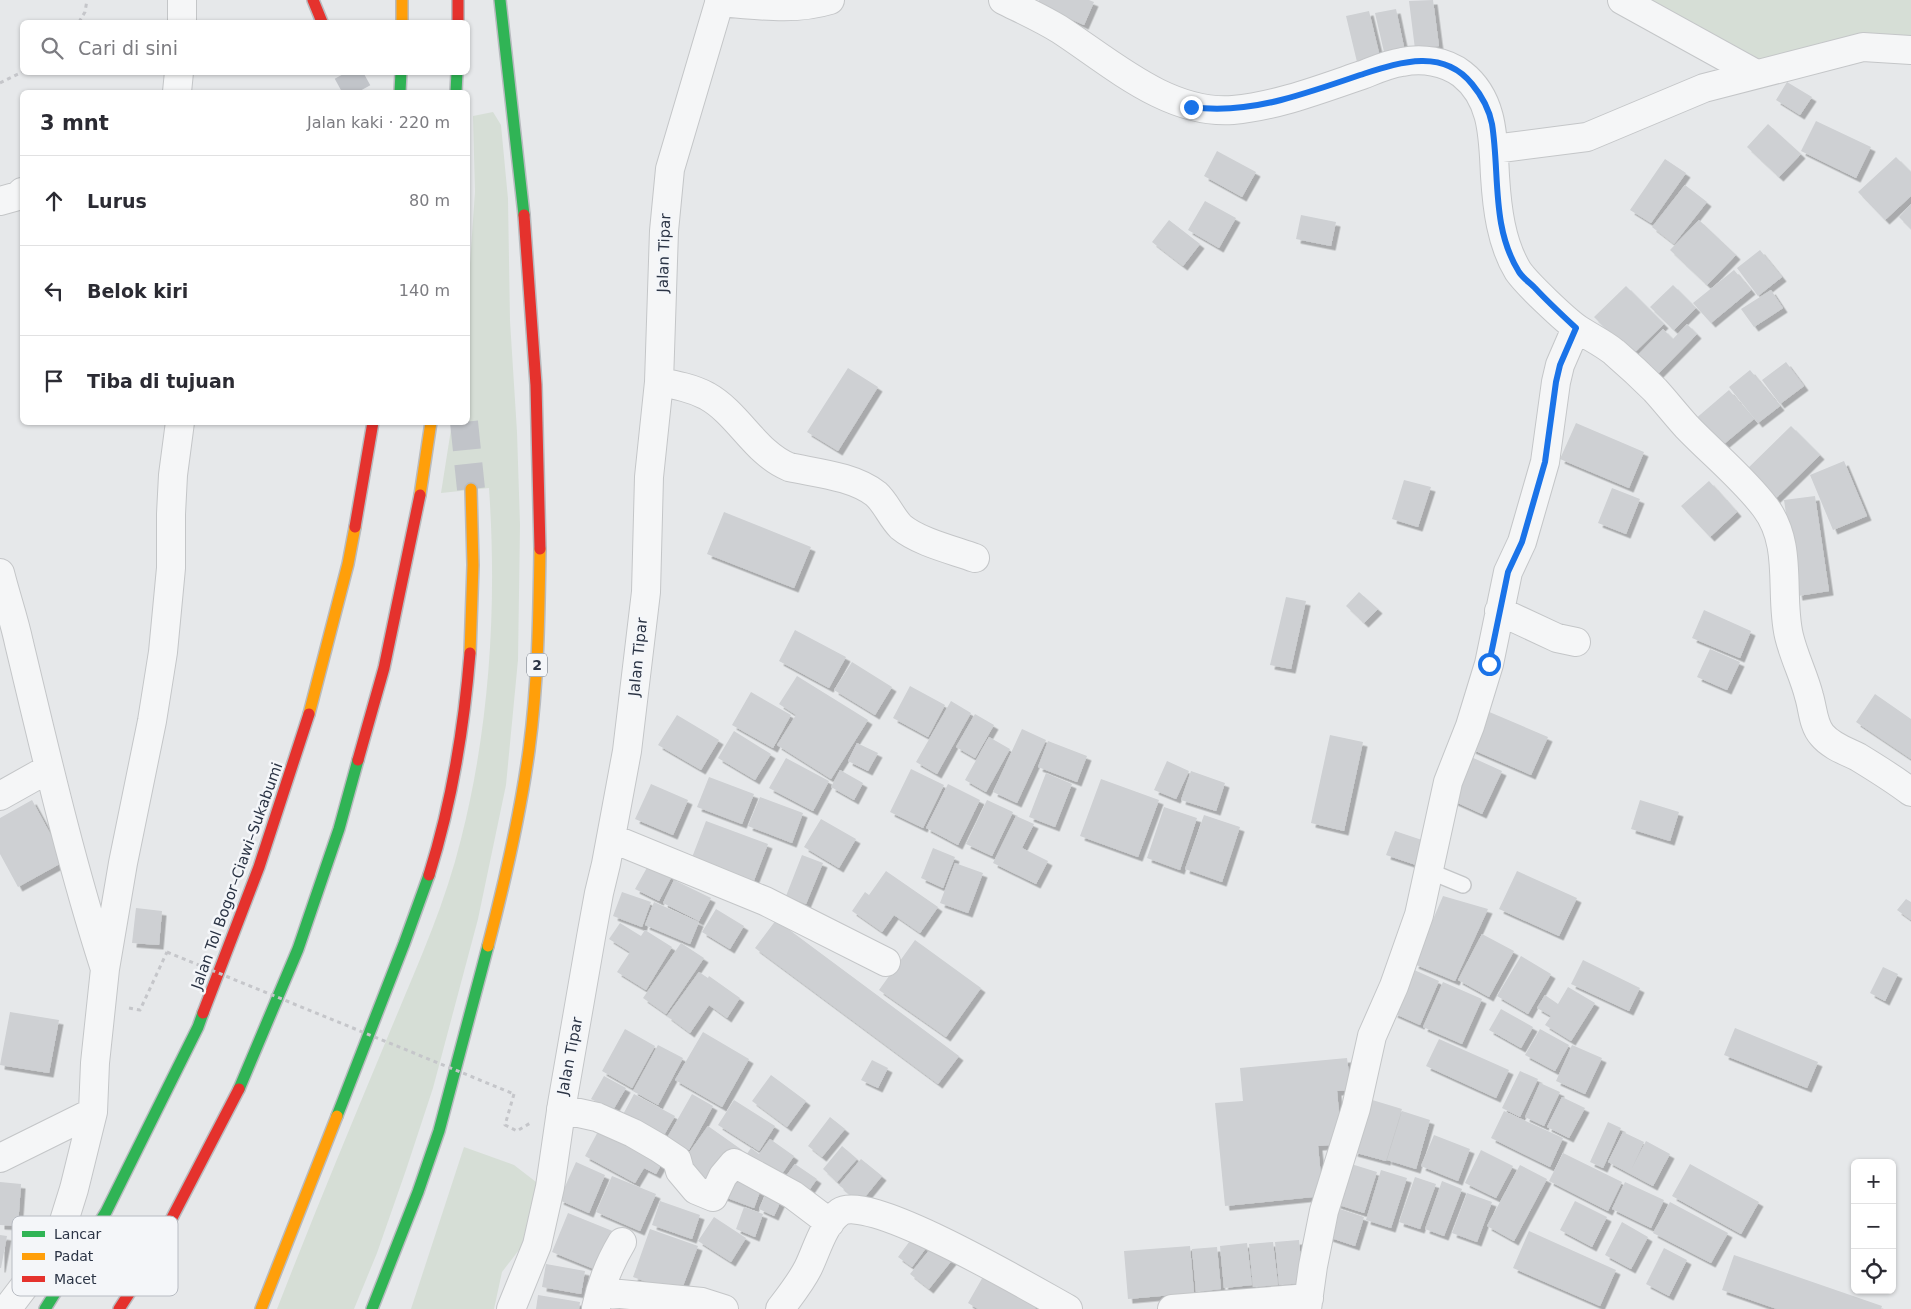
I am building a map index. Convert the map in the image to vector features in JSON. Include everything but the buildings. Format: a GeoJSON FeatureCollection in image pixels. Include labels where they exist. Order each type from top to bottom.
{"type":"FeatureCollection","features":[{"type":"Feature","properties":{"kind":"highway"},"geometry":{"type":"LineString","coordinates":[[314,0],[321,20]]}},
{"type":"Feature","properties":{"kind":"highway"},"geometry":{"type":"LineString","coordinates":[[402,0],[402,20]]}},
{"type":"Feature","properties":{"kind":"highway"},"geometry":{"type":"LineString","coordinates":[[458,0],[458,20]]}},
{"type":"Feature","properties":{"kind":"highway","name":"2"},"geometry":{"type":"LineString","coordinates":[[372,1309],[431,1154],[452,1087],[506,877],[523,790],[536,683],[540,594],[539,446],[534,330],[515,123],[500,0]]}},
{"type":"Feature","properties":{"kind":"highway"},"geometry":{"type":"LineString","coordinates":[[400,90],[401,75]]}},
{"type":"Feature","properties":{"kind":"highway"},"geometry":{"type":"LineString","coordinates":[[456,90],[457,75]]}},
{"type":"Feature","properties":{"kind":"highway","name":"Jalan Tol Bogor–Ciawi–Sukabumi"},"geometry":{"type":"LineString","coordinates":[[104,1216],[198,1027],[259,867],[308,716],[348,564],[372,425]]}},
{"type":"Feature","properties":{"kind":"highway"},"geometry":{"type":"LineString","coordinates":[[173,1216],[245,1078],[298,950],[339,829],[384,668],[418,506],[431,425]]}},
{"type":"Feature","properties":{"kind":"highway"},"geometry":{"type":"LineString","coordinates":[[261,1309],[410,930],[442,830],[451,793],[463,724],[470,660],[474,573],[471,489]]}},
{"type":"Feature","properties":{"kind":"highway","name":"Jalan Tol Bogor–Ciawi–Sukabumi"},"geometry":{"type":"LineString","coordinates":[[46,1309],[54,1296]]}},
{"type":"Feature","properties":{"kind":"highway"},"geometry":{"type":"LineString","coordinates":[[119,1309],[127,1296]]}},
{"type":"Feature","properties":{"kind":"street"},"geometry":{"type":"LineString","coordinates":[[182,0],[182,20]]}},
{"type":"Feature","properties":{"kind":"street"},"geometry":{"type":"LineString","coordinates":[[719,1],[792,8],[830,0]]}},
{"type":"Feature","properties":{"kind":"street"},"geometry":{"type":"LineString","coordinates":[[1003,0],[1056,27],[1129,76],[1191,107],[1212,110],[1234,110],[1281,100],[1403,62],[1430,61],[1444,64],[1459,71],[1478,91],[1486,106],[1492,124],[1498,208],[1510,254],[1520,273],[1576,328],[1610,349],[1630,366],[1765,506],[1772,517],[1782,546],[1788,634],[1806,685],[1817,728],[1830,742],[1911,792]]}},
{"type":"Feature","properties":{"kind":"street"},"geometry":{"type":"LineString","coordinates":[[1622,0],[1756,74]]}},
{"type":"Feature","properties":{"kind":"street","name":"Jalan Tipar"},"geometry":{"type":"LineString","coordinates":[[511,1309],[536,1245],[550,1187],[561,1107],[634,703],[646,592],[649,476],[659,382],[664,231],[670,169],[719,1]]}},
{"type":"Feature","properties":{"kind":"street"},"geometry":{"type":"LineString","coordinates":[[1494,149],[1587,138],[1704,88],[1862,47],[1911,50]]}},
{"type":"Feature","properties":{"kind":"street"},"geometry":{"type":"LineString","coordinates":[[178,90],[179,75]]}},
{"type":"Feature","properties":{"kind":"street"},"geometry":{"type":"LineString","coordinates":[[0,201],[20,194]]}},
{"type":"Feature","properties":{"kind":"street"},"geometry":{"type":"LineString","coordinates":[[1172,1309],[1308,1303],[1312,1266],[1324,1212],[1356,1108],[1372,1036],[1402,964],[1418,915],[1448,782],[1470,726],[1489,664],[1508,572],[1522,542],[1541,478],[1550,433],[1556,382],[1564,353],[1576,328]]}},
{"type":"Feature","properties":{"kind":"street"},"geometry":{"type":"LineString","coordinates":[[659,382],[689,388],[707,396],[724,408],[766,453],[779,463],[788,467],[852,482],[864,487],[876,494],[902,527],[911,534],[975,558]]}},
{"type":"Feature","properties":{"kind":"street"},"geometry":{"type":"LineString","coordinates":[[66,1216],[93,1112],[95,1063],[105,969],[152,721],[163,652],[171,568],[173,475],[180,425]]}},
{"type":"Feature","properties":{"kind":"street"},"geometry":{"type":"LineString","coordinates":[[0,573],[18,636],[48,767],[89,920],[105,969]]}},
{"type":"Feature","properties":{"kind":"street"},"geometry":{"type":"LineString","coordinates":[[1499,611],[1557,638],[1576,642]]}},
{"type":"Feature","properties":{"kind":"street"},"geometry":{"type":"LineString","coordinates":[[0,796],[41,774],[48,767]]}},
{"type":"Feature","properties":{"kind":"street"},"geometry":{"type":"LineString","coordinates":[[611,838],[765,901],[886,962]]}},
{"type":"Feature","properties":{"kind":"street"},"geometry":{"type":"LineString","coordinates":[[561,1107],[597,1117],[633,1133],[659,1148],[677,1160],[680,1171],[696,1190],[713,1197],[724,1176],[734,1163],[793,1195],[830,1223]]}},
{"type":"Feature","properties":{"kind":"street"},"geometry":{"type":"LineString","coordinates":[[0,1158],[93,1112]]}},
{"type":"Feature","properties":{"kind":"street"},"geometry":{"type":"LineString","coordinates":[[780,1309],[808,1270],[830,1223],[842,1211],[849,1209],[868,1211],[898,1222],[967,1254],[1068,1309]]}},
{"type":"Feature","properties":{"kind":"street"},"geometry":{"type":"LineString","coordinates":[[622,1242],[613,1258],[598,1300],[702,1302],[724,1309]]}},
{"type":"Feature","properties":{"kind":"street"},"geometry":{"type":"LineString","coordinates":[[8,1309],[18,1296]]}},
{"type":"Feature","properties":{"kind":"lane"},"geometry":{"type":"LineString","coordinates":[[1429,871],[1463,885]]}},
{"type":"Feature","properties":{"kind":"path"},"geometry":{"type":"LineString","coordinates":[[80,20],[85,12],[87,0]]}},
{"type":"Feature","properties":{"kind":"path"},"geometry":{"type":"LineString","coordinates":[[0,83],[20,73]]}},
{"type":"Feature","properties":{"kind":"path"},"geometry":{"type":"LineString","coordinates":[[140,1010],[168,952],[514,1094],[505,1125],[517,1131],[561,1107]]}},
{"type":"Feature","properties":{"kind":"shaded area"},"geometry":{"type":"Polygon","coordinates":[[[1626,0],[1911,0],[1911,50],[1756,74],[1626,0]]]}},
{"type":"Feature","properties":{"kind":"shaded area"},"geometry":{"type":"Polygon","coordinates":[[[493,112],[501,125],[508,199],[510,321],[517,432],[520,525],[518,660],[506,785],[478,919],[433,1088],[377,1253],[354,1309],[277,1309],[437,916],[461,839],[479,753],[489,665],[491,620],[492,576],[489,488],[441,493],[452,425],[470,425],[470,263],[475,192],[473,116],[493,112]]]}},
{"type":"Feature","properties":{"kind":"shaded area"},"geometry":{"type":"Polygon","coordinates":[[[464,1147],[514,1165],[540,1185],[532,1233],[502,1272],[494,1309],[411,1309],[464,1147]]]}},
{"type":"Feature","properties":{"kind":"tunnel"},"geometry":{"type":"LineString","coordinates":[[349,75],[357,90]]}},
{"type":"Feature","properties":{"kind":"tunnel"},"geometry":{"type":"LineString","coordinates":[[464,425],[471,489]]}},
{"type":"Feature","properties":{"kind":"traffic: fast"},"geometry":{"type":"LineString","coordinates":[[500,0],[524,215]]}},
{"type":"Feature","properties":{"kind":"traffic: fast"},"geometry":{"type":"LineString","coordinates":[[400,90],[401,75]]}},
{"type":"Feature","properties":{"kind":"traffic: fast"},"geometry":{"type":"LineString","coordinates":[[456,90],[457,75]]}},
{"type":"Feature","properties":{"kind":"traffic: fast"},"geometry":{"type":"LineString","coordinates":[[239,1089],[298,949],[339,829],[358,760]]}},
{"type":"Feature","properties":{"kind":"traffic: fast"},"geometry":{"type":"LineString","coordinates":[[337,1116],[429,875]]}},
{"type":"Feature","properties":{"kind":"traffic: fast"},"geometry":{"type":"LineString","coordinates":[[372,1309],[418,1192],[439,1131],[488,946]]}},
{"type":"Feature","properties":{"kind":"traffic: fast"},"geometry":{"type":"LineString","coordinates":[[103,1216],[198,1027],[203,1013]]}},
{"type":"Feature","properties":{"kind":"traffic: fast"},"geometry":{"type":"LineString","coordinates":[[45,1309],[53,1296]]}},
{"type":"Feature","properties":{"kind":"traffic: slow"},"geometry":{"type":"LineString","coordinates":[[402,0],[402,20]]}},
{"type":"Feature","properties":{"kind":"traffic: slow"},"geometry":{"type":"LineString","coordinates":[[420,495],[431,425]]}},
{"type":"Feature","properties":{"kind":"traffic: slow"},"geometry":{"type":"LineString","coordinates":[[470,653],[473,565],[471,489]]}},
{"type":"Feature","properties":{"kind":"traffic: slow"},"geometry":{"type":"LineString","coordinates":[[309,714],[348,564],[355,527]]}},
{"type":"Feature","properties":{"kind":"traffic: slow"},"geometry":{"type":"LineString","coordinates":[[488,946],[512,848],[529,750],[536,675],[540,549]]}},
{"type":"Feature","properties":{"kind":"traffic: slow"},"geometry":{"type":"LineString","coordinates":[[261,1309],[337,1116]]}},
{"type":"Feature","properties":{"kind":"traffic: jam"},"geometry":{"type":"LineString","coordinates":[[313,0],[321,20]]}},
{"type":"Feature","properties":{"kind":"traffic: jam"},"geometry":{"type":"LineString","coordinates":[[458,0],[458,20]]}},
{"type":"Feature","properties":{"kind":"traffic: jam"},"geometry":{"type":"LineString","coordinates":[[524,215],[536,385],[540,549]]}},
{"type":"Feature","properties":{"kind":"traffic: jam"},"geometry":{"type":"LineString","coordinates":[[355,527],[372,425]]}},
{"type":"Feature","properties":{"kind":"traffic: jam"},"geometry":{"type":"LineString","coordinates":[[358,760],[384,668],[420,495]]}},
{"type":"Feature","properties":{"kind":"traffic: jam"},"geometry":{"type":"LineString","coordinates":[[429,875],[456,765],[470,653]]}},
{"type":"Feature","properties":{"kind":"traffic: jam"},"geometry":{"type":"LineString","coordinates":[[203,1013],[259,867],[309,714]]}},
{"type":"Feature","properties":{"kind":"traffic: jam"},"geometry":{"type":"LineString","coordinates":[[173,1216],[239,1089]]}},
{"type":"Feature","properties":{"kind":"traffic: jam"},"geometry":{"type":"LineString","coordinates":[[119,1309],[127,1296]]}},
{"type":"Feature","properties":{"kind":"route"},"geometry":{"type":"LineString","coordinates":[[1191,107],[1212,110],[1234,110],[1260,105],[1311,92],[1382,67],[1418,61],[1444,64],[1459,71],[1478,91],[1486,106],[1492,124],[1498,208],[1510,254],[1520,273],[1576,328],[1560,365],[1545,462],[1522,542],[1508,572],[1489,664]]}}]}
